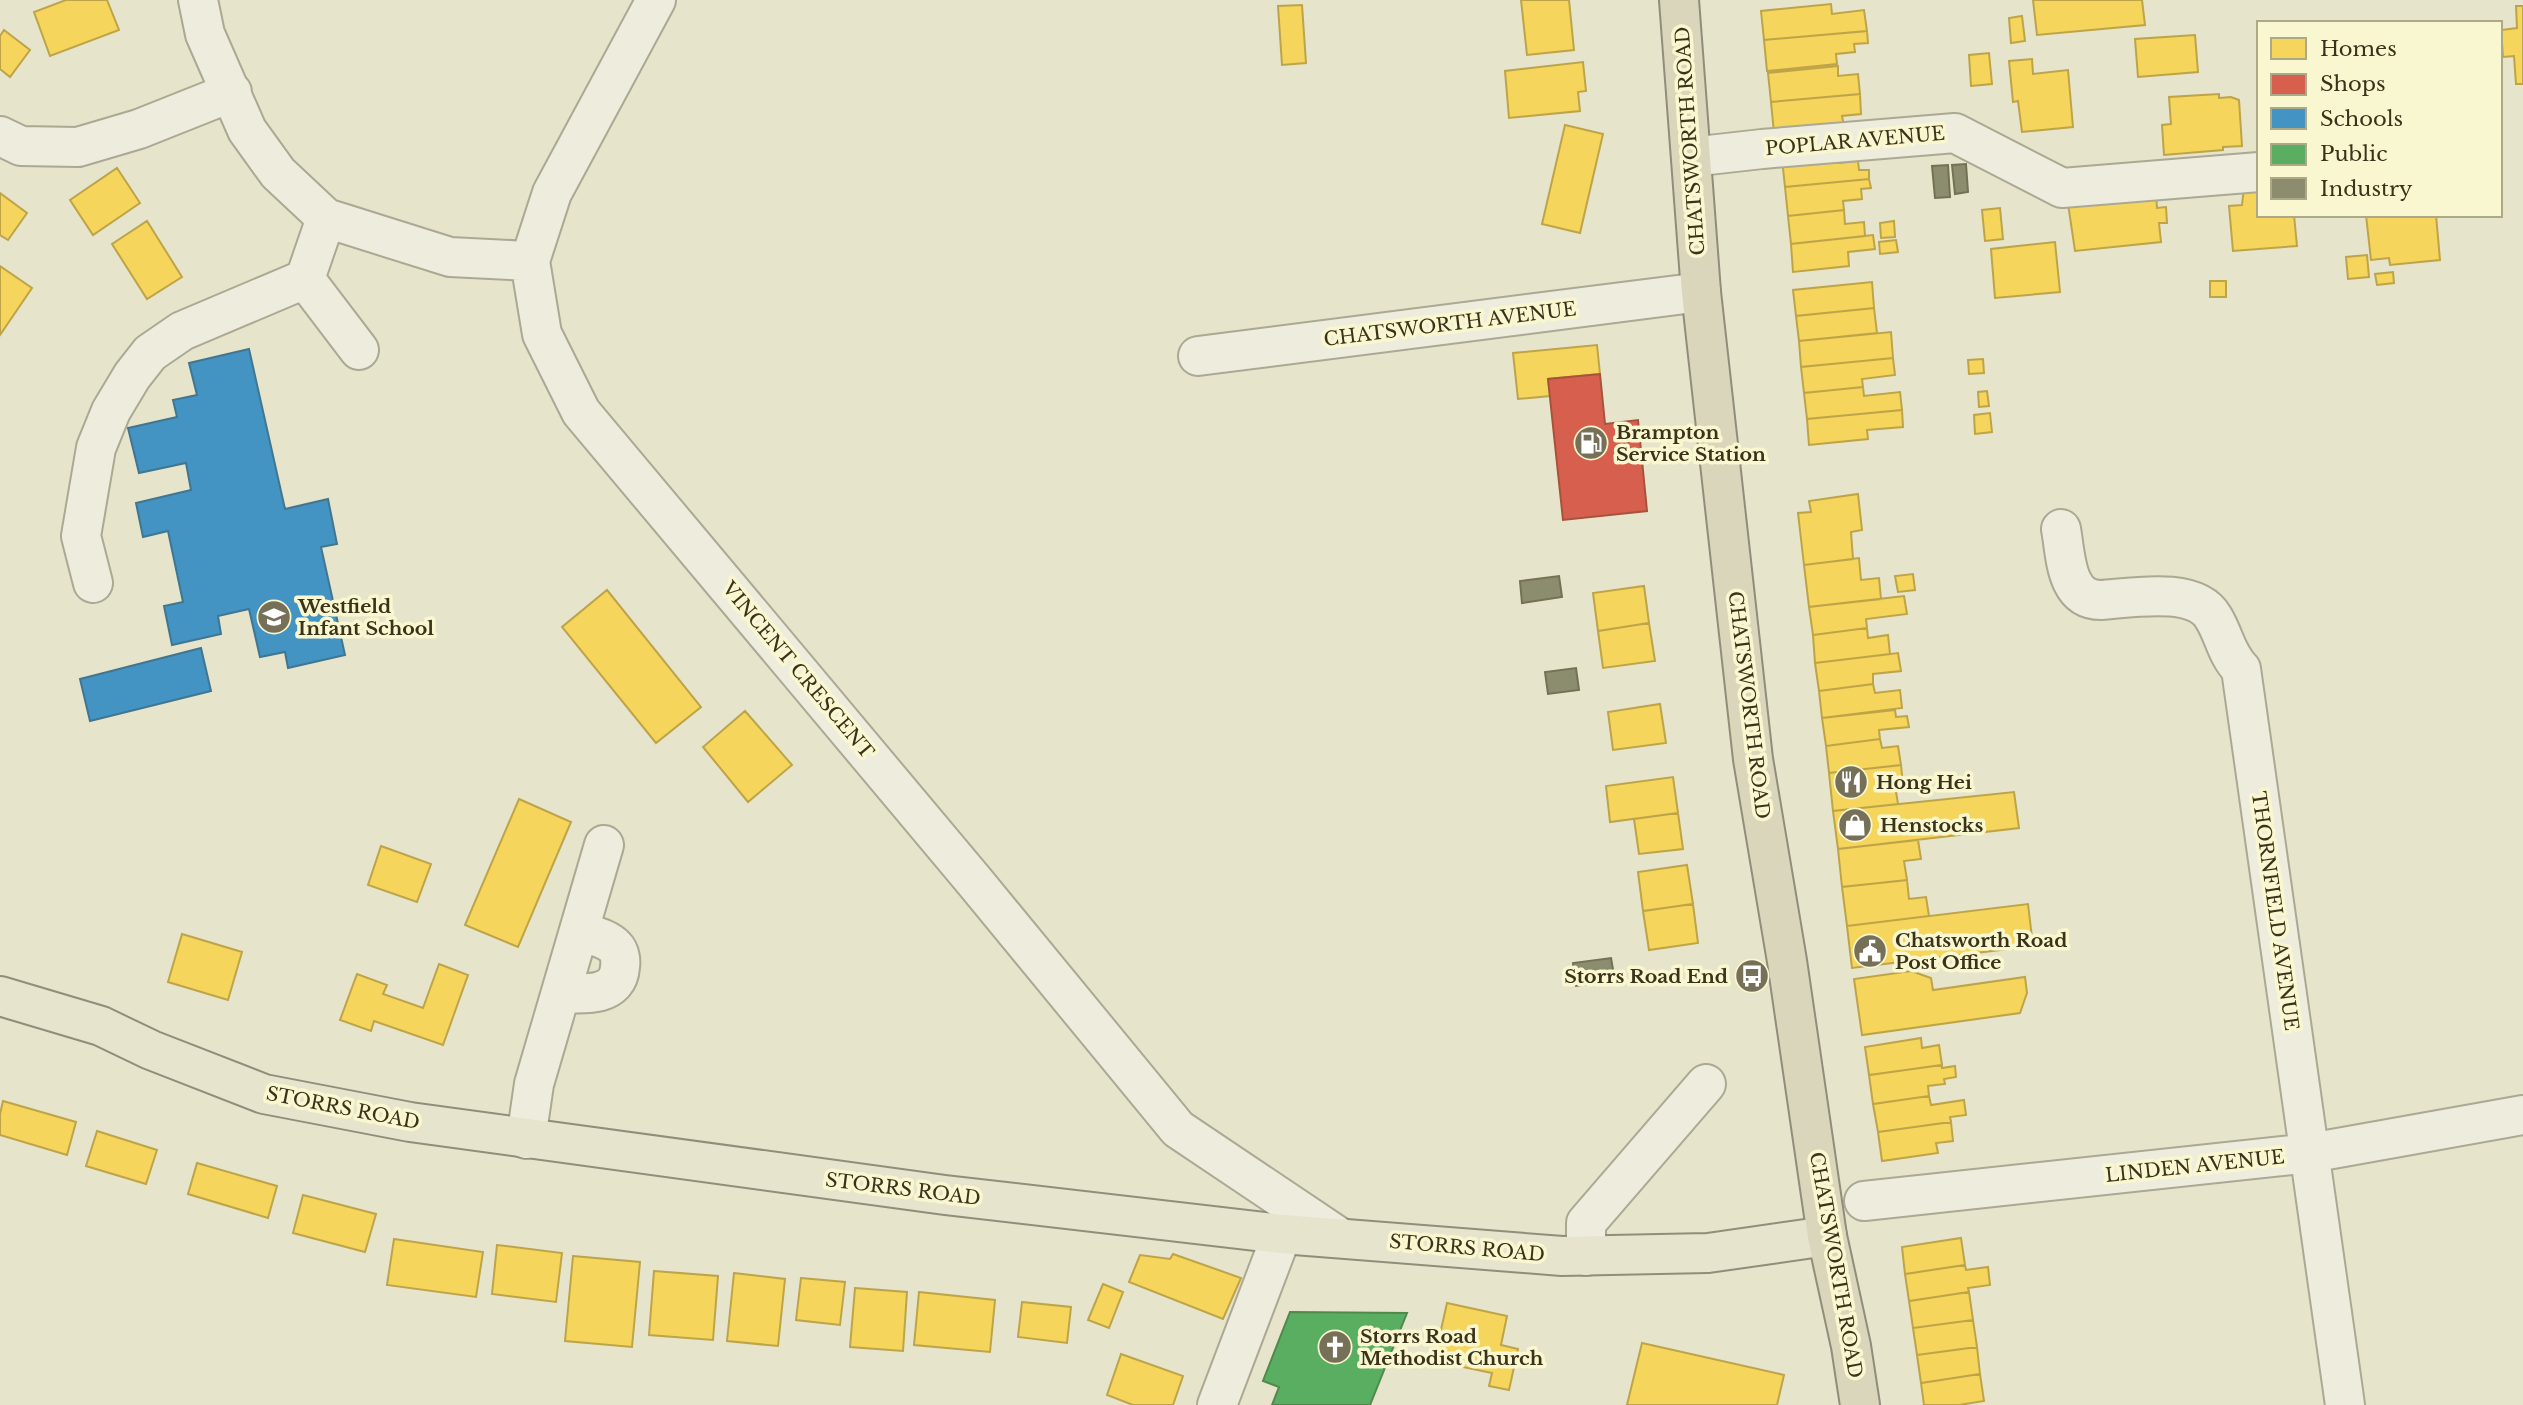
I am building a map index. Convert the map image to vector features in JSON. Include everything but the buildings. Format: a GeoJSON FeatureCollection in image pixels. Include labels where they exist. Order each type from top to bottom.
{"type":"FeatureCollection","features":[{"type":"Feature","properties":{"kind":"highway","name":"CHATSWORTH ROAD"},"geometry":{"type":"LineString","coordinates":[[1679,0],[1701,292],[1754,759],[1827,1236],[1851,1346],[1860,1405]]}},
{"type":"Feature","properties":{"kind":"main road","name":"STORRS ROAD"},"geometry":{"type":"LineString","coordinates":[[0,996],[101,1026],[151,1051],[264,1094],[410,1122],[945,1195],[1282,1234],[1586,1256],[1708,1253],[1827,1236]]}},
{"type":"Feature","properties":{"kind":"street"},"geometry":{"type":"LineString","coordinates":[[198,0],[205,34],[247,130],[278,173],[326,218],[450,257],[530,261]]}},
{"type":"Feature","properties":{"kind":"street","name":"VINCENT CRESCENT"},"geometry":{"type":"LineString","coordinates":[[656,0],[552,193],[530,261],[542,334],[581,412],[958,861],[1178,1129],[1339,1237]]}},
{"type":"Feature","properties":{"kind":"street"},"geometry":{"type":"LineString","coordinates":[[0,136],[21,146],[78,147],[139,129],[232,92]]}},
{"type":"Feature","properties":{"kind":"street","name":"POPLAR AVENUE"},"geometry":{"type":"LineString","coordinates":[[1691,157],[1955,133],[2062,188],[2257,172]]}},
{"type":"Feature","properties":{"kind":"street"},"geometry":{"type":"LineString","coordinates":[[93,583],[81,536],[96,449],[111,411],[132,376],[150,352],[182,331],[306,279],[326,218]]}},
{"type":"Feature","properties":{"kind":"street"},"geometry":{"type":"LineString","coordinates":[[306,279],[359,350]]}},
{"type":"Feature","properties":{"kind":"street","name":"CHATSWORTH AVENUE"},"geometry":{"type":"LineString","coordinates":[[1198,356],[1701,292]]}},
{"type":"Feature","properties":{"kind":"street","name":"THORNFIELD AVENUE"},"geometry":{"type":"LineString","coordinates":[[2061,529],[2068,569],[2075,588],[2083,597],[2091,600],[2171,597],[2203,605],[2212,614],[2232,660],[2241,668],[2345,1405]]}},
{"type":"Feature","properties":{"kind":"street"},"geometry":{"type":"LineString","coordinates":[[526,1139],[534,1084],[563,993],[604,845]]}},
{"type":"Feature","properties":{"kind":"street"},"geometry":{"type":"LineString","coordinates":[[1586,1256],[1586,1223],[1706,1084]]}},
{"type":"Feature","properties":{"kind":"street","name":"LINDEN AVENUE"},"geometry":{"type":"LineString","coordinates":[[1864,1201],[2310,1153],[2523,1115]]}},
{"type":"Feature","properties":{"kind":"street"},"geometry":{"type":"LineString","coordinates":[[1217,1405],[1282,1234]]}},
{"type":"Feature","properties":{"kind":"place","name":"Brampton Service Station"},"geometry":{"type":"Point","coordinates":[1591,443]}},
{"type":"Feature","properties":{"kind":"place","name":"Westfield Infant School"},"geometry":{"type":"Point","coordinates":[274,617]}},
{"type":"Feature","properties":{"kind":"place","name":"Hong Hei"},"geometry":{"type":"Point","coordinates":[1851,782]}},
{"type":"Feature","properties":{"kind":"place","name":"Henstocks"},"geometry":{"type":"Point","coordinates":[1855,825]}},
{"type":"Feature","properties":{"kind":"place","name":"Chatsworth Road Post Office"},"geometry":{"type":"Point","coordinates":[1870,951]}},
{"type":"Feature","properties":{"kind":"place","name":"Storrs Road End"},"geometry":{"type":"Point","coordinates":[1752,976]}},
{"type":"Feature","properties":{"kind":"place","name":"Storrs Road Methodist Church"},"geometry":{"type":"Point","coordinates":[1335,1347]}}]}
